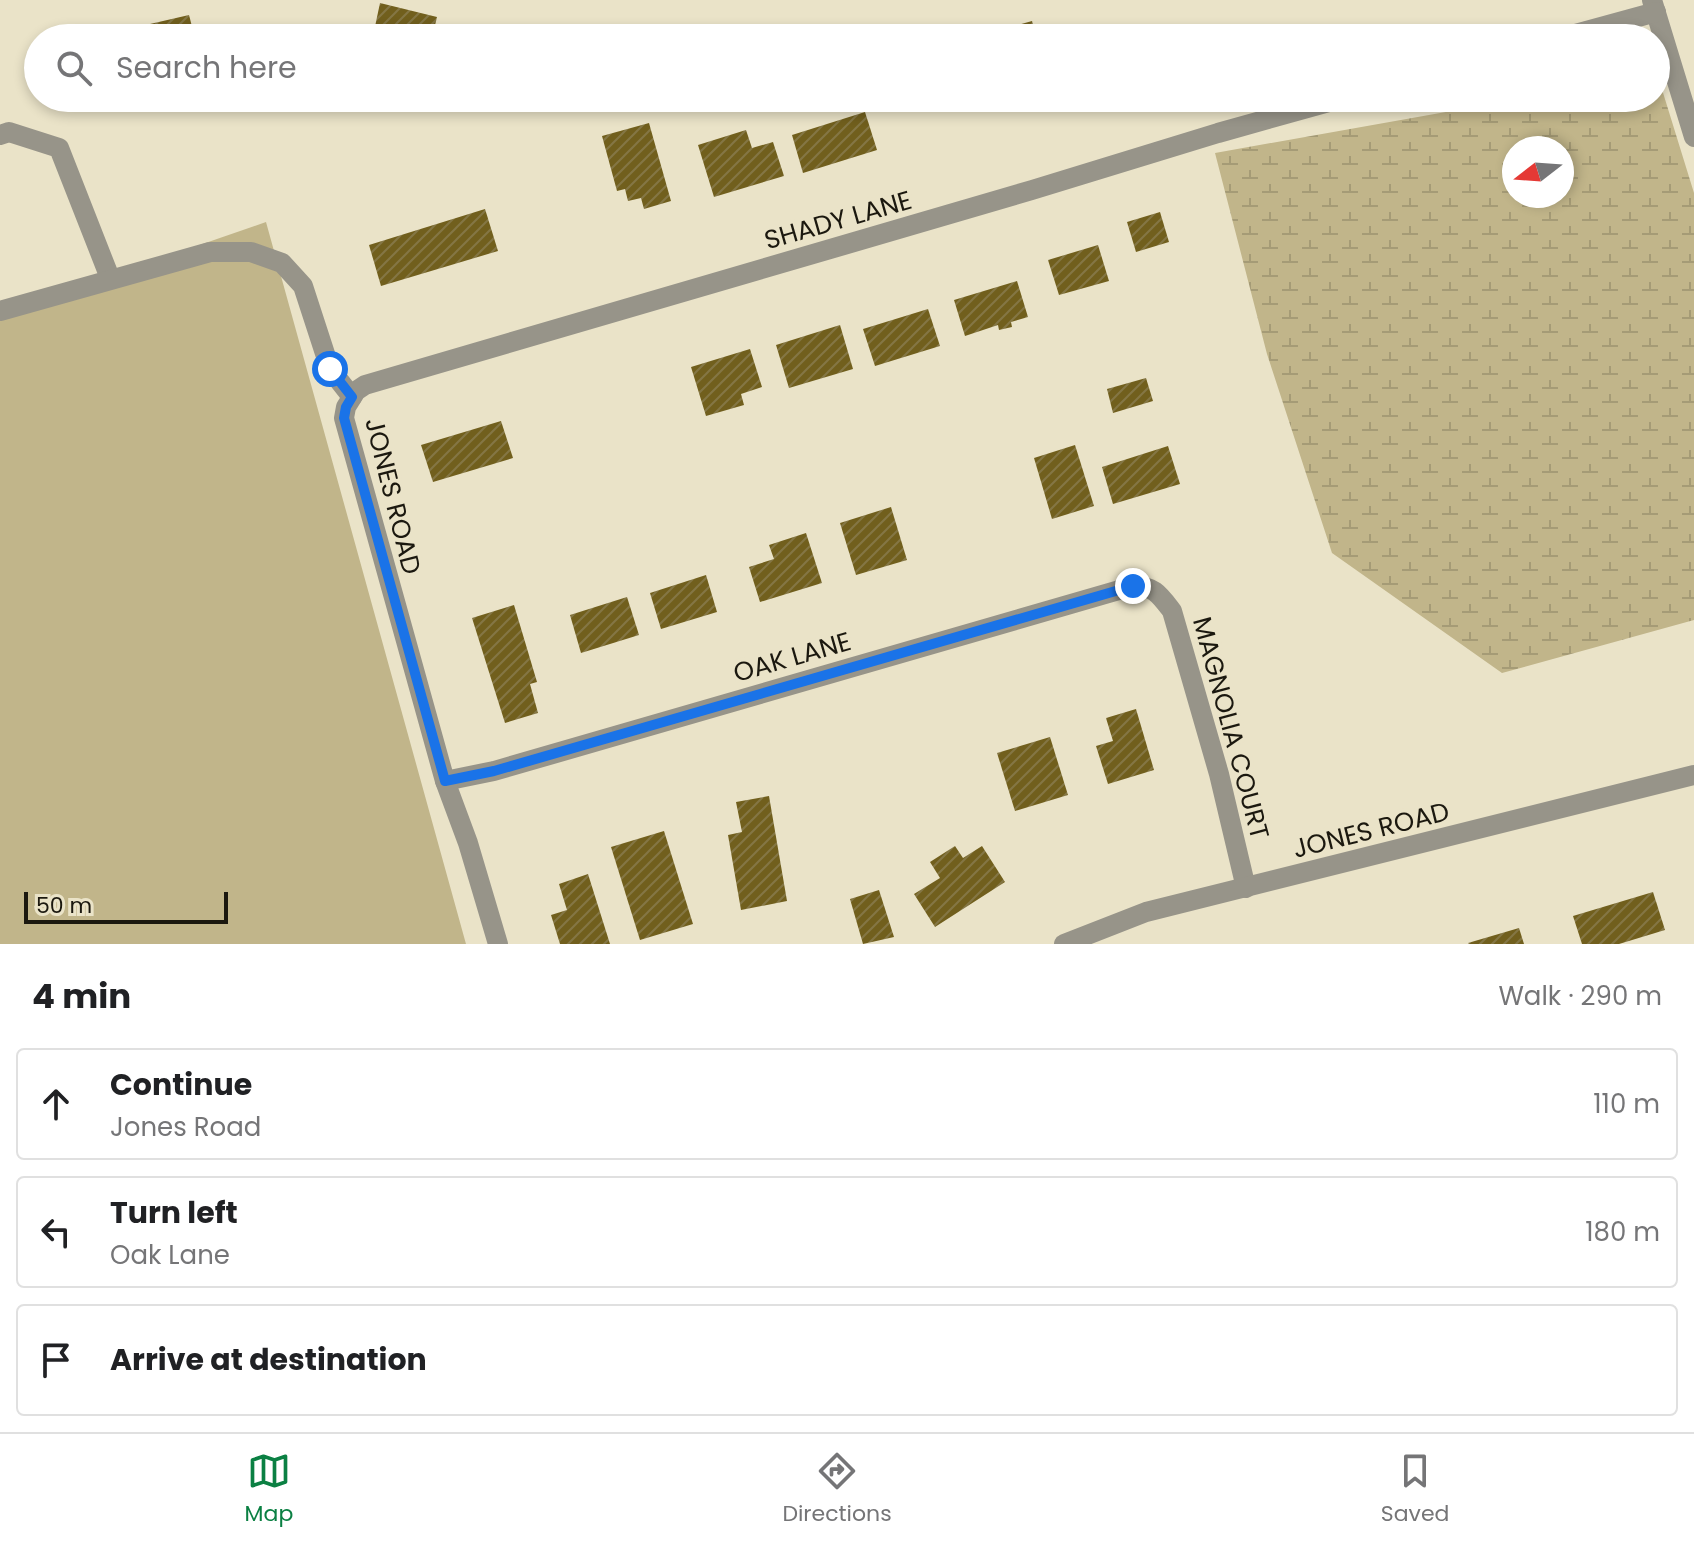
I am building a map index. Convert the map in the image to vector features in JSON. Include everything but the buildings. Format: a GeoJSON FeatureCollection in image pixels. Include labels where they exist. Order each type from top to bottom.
{"type":"FeatureCollection","features":[{"type":"Feature","properties":{"kind":"street"},"geometry":{"type":"LineString","coordinates":[[1602,24],[1654,6]]}},
{"type":"Feature","properties":{"kind":"street"},"geometry":{"type":"LineString","coordinates":[[1670,58],[1694,137]]}},
{"type":"Feature","properties":{"kind":"street","name":"SHADY LANE"},"geometry":{"type":"LineString","coordinates":[[352,397],[365,385],[418,368],[689,292],[1293,112]]}},
{"type":"Feature","properties":{"kind":"street"},"geometry":{"type":"LineString","coordinates":[[0,135],[9,132],[59,148],[110,278]]}},
{"type":"Feature","properties":{"kind":"street","name":"JONES ROAD"},"geometry":{"type":"LineString","coordinates":[[0,311],[210,252],[251,252],[270,257],[282,263],[303,286],[330,369],[352,397],[344,418],[445,781],[468,843],[498,944]]}},
{"type":"Feature","properties":{"kind":"street","name":"OAK LANE"},"geometry":{"type":"LineString","coordinates":[[445,781],[494,771],[1118,590],[1133,586],[1153,589]]}},
{"type":"Feature","properties":{"kind":"street","name":"MAGNOLIA COURT"},"geometry":{"type":"LineString","coordinates":[[1153,589],[1172,611],[1219,774],[1246,888]]}},
{"type":"Feature","properties":{"kind":"street","name":"JONES ROAD"},"geometry":{"type":"LineString","coordinates":[[1064,944],[1146,912],[1694,775]]}},
{"type":"Feature","properties":{"kind":"green space"},"geometry":{"type":"Polygon","coordinates":[[[1446,112],[1669,112],[1694,193],[1694,620],[1502,673],[1332,553],[1267,354],[1215,153],[1446,112]]]}},
{"type":"Feature","properties":{"kind":"green space"},"geometry":{"type":"Polygon","coordinates":[[[266,222],[466,944],[0,944],[0,304],[136,267],[266,222]]]}},
{"type":"Feature","properties":{"kind":"route"},"geometry":{"type":"LineString","coordinates":[[330,369],[352,397],[344,418],[386,578],[445,781],[494,771],[1133,586]]}}]}
